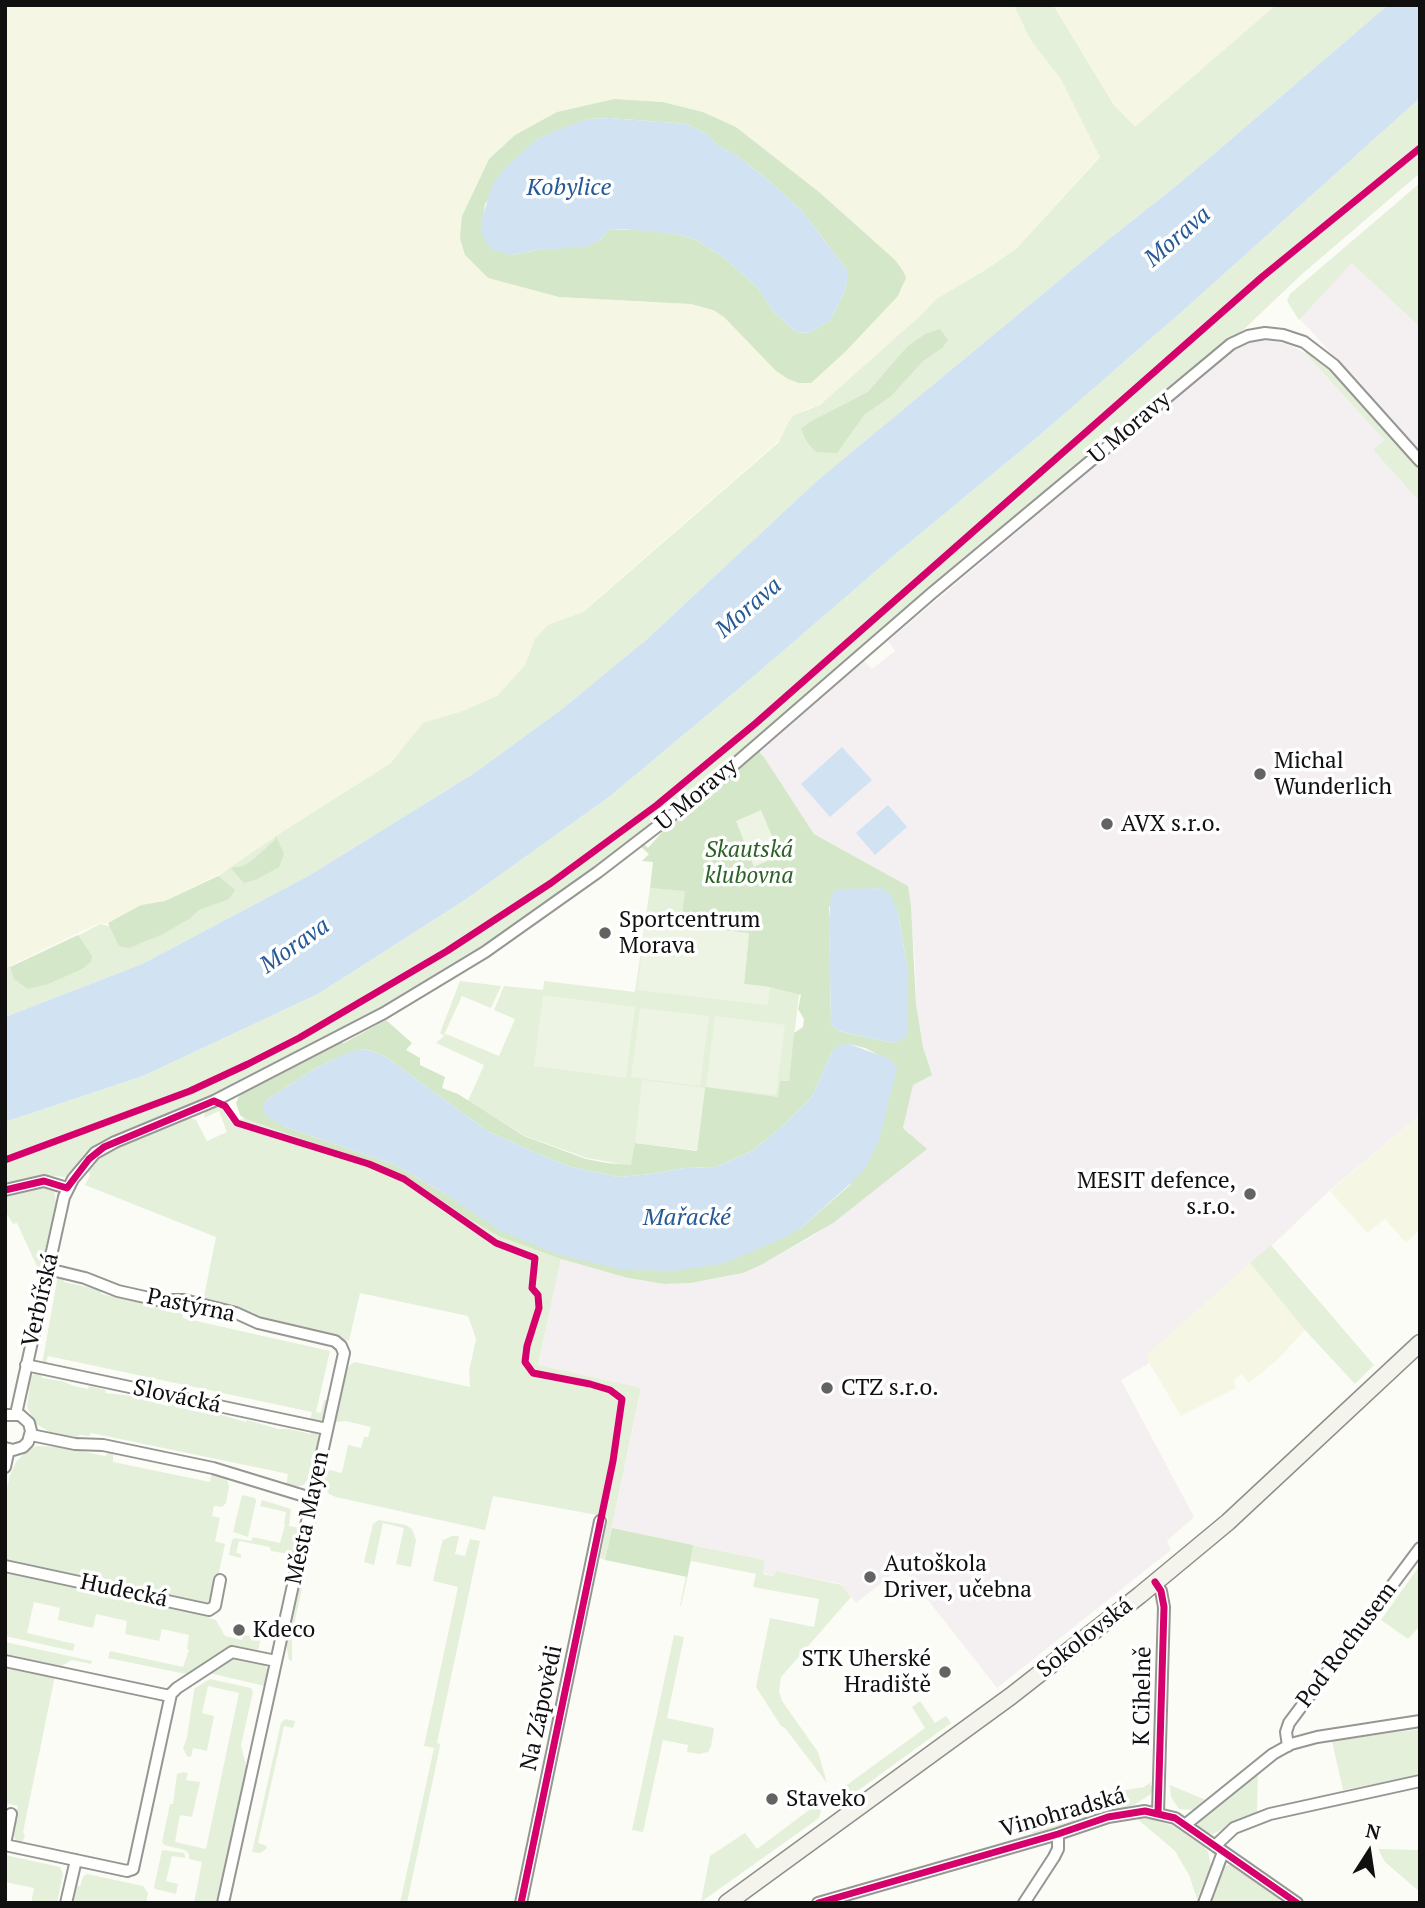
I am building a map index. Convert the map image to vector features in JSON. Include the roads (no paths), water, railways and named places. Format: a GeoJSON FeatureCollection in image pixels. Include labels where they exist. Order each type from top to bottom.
{"type":"FeatureCollection","features":[{"type":"Feature","properties":{"kind":"main road","name":"Sokolovská"},"geometry":{"type":"LineString","coordinates":[[727,1903],[1011,1696],[1156,1582],[1228,1522],[1420,1343]]}},
{"type":"Feature","properties":{"kind":"street","name":"U Moravy"},"geometry":{"type":"LineString","coordinates":[[67,1188],[92,1156],[104,1147],[214,1101],[384,1013],[485,952],[608,866],[706,789],[932,593],[1231,344],[1256,334],[1283,335],[1304,342],[1334,365],[1420,461]]}},
{"type":"Feature","properties":{"kind":"street"},"geometry":{"type":"LineString","coordinates":[[5,1190],[44,1181],[67,1188]]}},
{"type":"Feature","properties":{"kind":"street","name":"Verbířská"},"geometry":{"type":"LineString","coordinates":[[11,1414],[26,1365],[67,1188]]}},
{"type":"Feature","properties":{"kind":"street","name":"Pastýrna"},"geometry":{"type":"LineString","coordinates":[[48,1269],[85,1278],[118,1291],[158,1300],[184,1300],[236,1312],[258,1323],[335,1341]]}},
{"type":"Feature","properties":{"kind":"street","name":"Města Mayen"},"geometry":{"type":"LineString","coordinates":[[223,1903],[344,1357],[341,1346],[335,1341]]}},
{"type":"Feature","properties":{"kind":"street","name":"Slovácká"},"geometry":{"type":"LineString","coordinates":[[26,1365],[327,1429]]}},
{"type":"Feature","properties":{"kind":"street"},"geometry":{"type":"LineString","coordinates":[[5,1467],[7,1448],[23,1447],[31,1435],[29,1423],[11,1414]]}},
{"type":"Feature","properties":{"kind":"street"},"geometry":{"type":"LineString","coordinates":[[31,1435],[75,1444],[103,1445],[213,1468],[311,1498]]}},
{"type":"Feature","properties":{"kind":"street","name":"Na Zápovědi"},"geometry":{"type":"LineString","coordinates":[[521,1903],[600,1521]]}},
{"type":"Feature","properties":{"kind":"street","name":"Pod Rochusem"},"geometry":{"type":"LineString","coordinates":[[1288,1746],[1286,1732],[1289,1723],[1420,1548]]}},
{"type":"Feature","properties":{"kind":"street","name":"Hudecká"},"geometry":{"type":"LineString","coordinates":[[5,1566],[209,1609],[215,1606],[220,1580]]}},
{"type":"Feature","properties":{"kind":"street","name":"K Cihelně"},"geometry":{"type":"LineString","coordinates":[[1156,1582],[1164,1607],[1158,1813]]}},
{"type":"Feature","properties":{"kind":"street"},"geometry":{"type":"LineString","coordinates":[[11,1814],[5,1844],[127,1871],[135,1867],[170,1696],[177,1688],[232,1652],[276,1661]]}},
{"type":"Feature","properties":{"kind":"street"},"geometry":{"type":"LineString","coordinates":[[5,1661],[170,1696]]}},
{"type":"Feature","properties":{"kind":"street","name":"Pod Rochusem"},"geometry":{"type":"LineString","coordinates":[[1185,1825],[1273,1754],[1288,1746],[1317,1737],[1420,1721]]}},
{"type":"Feature","properties":{"kind":"street"},"geometry":{"type":"LineString","coordinates":[[1204,1903],[1219,1849],[1234,1828],[1270,1814],[1420,1781]]}},
{"type":"Feature","properties":{"kind":"street","name":"Vinohradská"},"geometry":{"type":"LineString","coordinates":[[818,1903],[1138,1811],[1158,1813],[1185,1825],[1297,1903]]}},
{"type":"Feature","properties":{"kind":"street"},"geometry":{"type":"LineString","coordinates":[[1024,1903],[1058,1849],[1058,1834]]}},
{"type":"Feature","properties":{"kind":"street"},"geometry":{"type":"LineString","coordinates":[[66,1903],[76,1860]]}},
{"type":"Feature","properties":{"kind":"street"},"geometry":{"type":"LineString","coordinates":[[862,1890],[868,1902]]}},
{"type":"Feature","properties":{"kind":"water","name":"Morava"},"geometry":{"type":"Polygon","coordinates":[[[1388,5],[1420,5],[1420,98],[1040,435],[609,797],[465,900],[318,994],[143,1076],[5,1122],[5,1017],[142,964],[310,875],[476,772],[562,709],[646,640],[818,480],[1181,182],[1388,5]]]}},
{"type":"Feature","properties":{"kind":"water","name":"Kobylice"},"geometry":{"type":"Polygon","coordinates":[[[610,118],[687,124],[710,136],[717,145],[739,157],[774,185],[802,211],[847,270],[843,295],[830,321],[809,333],[796,332],[774,312],[758,288],[723,257],[698,241],[681,235],[627,229],[609,230],[599,241],[585,247],[537,250],[511,255],[490,249],[481,232],[481,221],[493,184],[507,166],[537,139],[588,119],[610,118]]]}},
{"type":"Feature","properties":{"kind":"water"},"geometry":{"type":"Polygon","coordinates":[[[842,747],[872,780],[830,817],[801,784],[842,747]]]}},
{"type":"Feature","properties":{"kind":"water"},"geometry":{"type":"Polygon","coordinates":[[[888,805],[907,827],[875,855],[856,833],[888,805]]]}},
{"type":"Feature","properties":{"kind":"water"},"geometry":{"type":"Polygon","coordinates":[[[882,888],[891,895],[898,912],[907,967],[907,1035],[892,1043],[839,1031],[831,1024],[831,896],[837,889],[882,888]]]}},
{"type":"Feature","properties":{"kind":"water","name":"Mařacké"},"geometry":{"type":"Polygon","coordinates":[[[849,1044],[885,1057],[893,1062],[897,1069],[879,1140],[866,1167],[801,1228],[779,1240],[722,1264],[672,1271],[619,1269],[557,1254],[499,1230],[447,1195],[395,1165],[285,1127],[265,1115],[263,1108],[265,1101],[311,1071],[345,1054],[361,1049],[373,1051],[387,1058],[489,1132],[532,1151],[568,1166],[618,1177],[652,1174],[684,1168],[716,1167],[752,1151],[811,1098],[833,1050],[840,1045],[849,1044]]]}},
{"type":"Feature","properties":{"kind":"place","name":"Michal Wunderlich"},"geometry":{"type":"Point","coordinates":[1260,774]}},
{"type":"Feature","properties":{"kind":"place","name":"AVX s.r.o."},"geometry":{"type":"Point","coordinates":[1107,824]}},
{"type":"Feature","properties":{"kind":"place","name":"Sportcentrum Morava"},"geometry":{"type":"Point","coordinates":[605,933]}},
{"type":"Feature","properties":{"kind":"place","name":"MESIT defence, s.r.o."},"geometry":{"type":"Point","coordinates":[1250,1194]}},
{"type":"Feature","properties":{"kind":"place","name":"CTZ s.r.o."},"geometry":{"type":"Point","coordinates":[827,1388]}},
{"type":"Feature","properties":{"kind":"place","name":"Autoškola Driver, učebna"},"geometry":{"type":"Point","coordinates":[870,1577]}},
{"type":"Feature","properties":{"kind":"place","name":"Kdeco"},"geometry":{"type":"Point","coordinates":[239,1630]}},
{"type":"Feature","properties":{"kind":"place","name":"STK Uherské Hradiště"},"geometry":{"type":"Point","coordinates":[945,1672]}},
{"type":"Feature","properties":{"kind":"place","name":"Staveko"},"geometry":{"type":"Point","coordinates":[772,1799]}},
{"type":"Feature","properties":{"kind":"park label","name":"Skautská klubovna"},"geometry":{"type":"Point","coordinates":[749,863]}}]}
